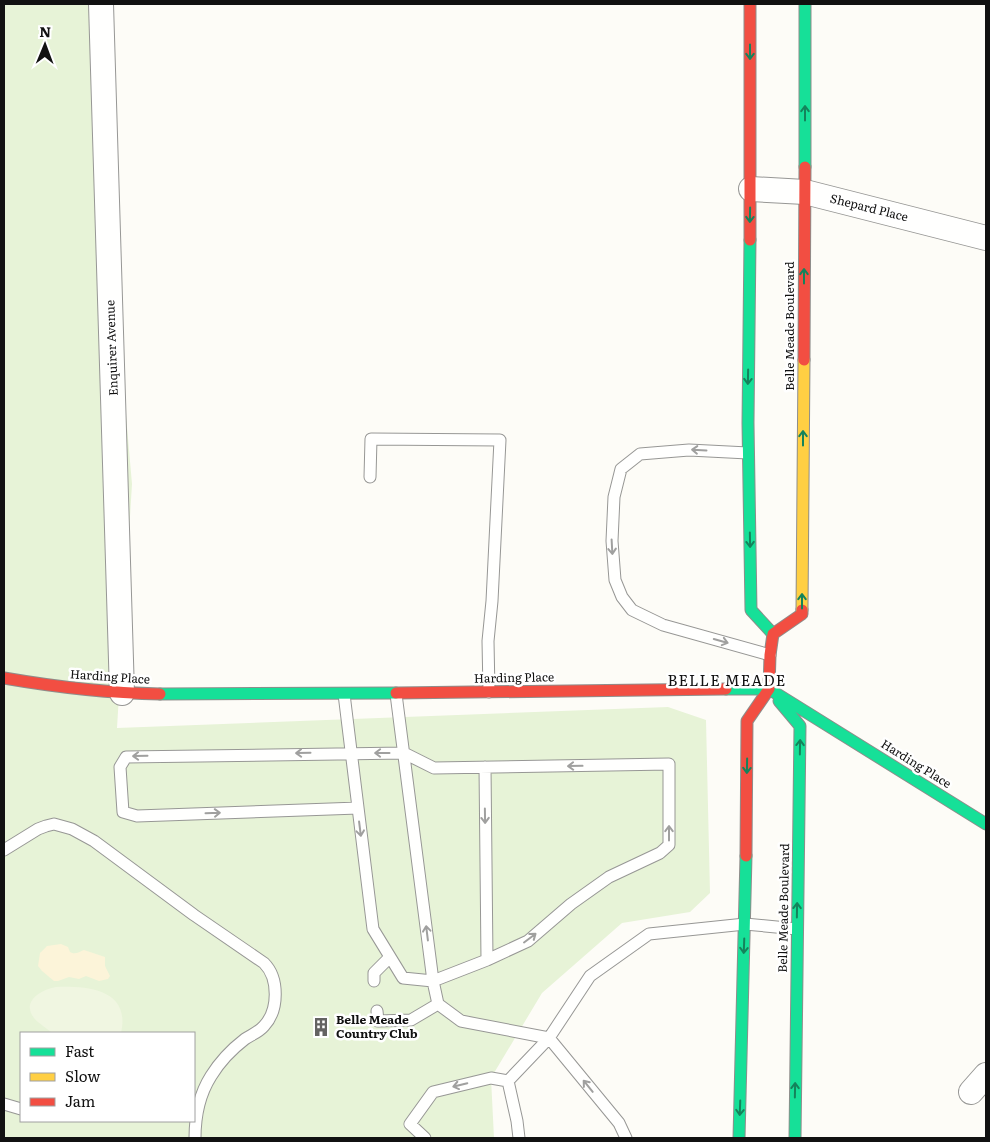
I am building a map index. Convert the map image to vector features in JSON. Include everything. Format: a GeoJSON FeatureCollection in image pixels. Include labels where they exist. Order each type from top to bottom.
{"type":"FeatureCollection","features":[{"type":"Feature","properties":{"kind":"main road"},"geometry":{"type":"LineString","coordinates":[[739,1138],[745,924],[747,721],[769,689],[773,634],[751,610],[748,453],[751,189],[750,4]]}},
{"type":"Feature","properties":{"kind":"main road","name":"Belle Meade Boulevard"},"geometry":{"type":"LineString","coordinates":[[773,634],[802,614],[805,192],[804,4]]}},
{"type":"Feature","properties":{"kind":"main road","name":"Harding Place"},"geometry":{"type":"LineString","coordinates":[[4,678],[58,687],[122,693],[193,695],[769,689],[986,824]]}},
{"type":"Feature","properties":{"kind":"main road","name":"Belle Meade Boulevard"},"geometry":{"type":"LineString","coordinates":[[769,689],[800,726],[795,1138]]}},
{"type":"Feature","properties":{"kind":"street","name":"Enquirer Avenue"},"geometry":{"type":"LineString","coordinates":[[102,4],[122,693]]}},
{"type":"Feature","properties":{"kind":"street","name":"Shepard Place"},"geometry":{"type":"LineString","coordinates":[[751,189],[805,192],[986,238]]}},
{"type":"Feature","properties":{"kind":"lane"},"geometry":{"type":"LineString","coordinates":[[370,477],[371,439],[500,440],[492,601],[488,641],[489,692]]}},
{"type":"Feature","properties":{"kind":"lane"},"geometry":{"type":"LineString","coordinates":[[748,453],[689,450],[640,454],[621,470],[614,498],[612,541],[615,580],[622,597],[632,610],[663,624],[770,655]]}},
{"type":"Feature","properties":{"kind":"lane"},"geometry":{"type":"LineString","coordinates":[[344,694],[352,752],[373,929],[403,978],[433,981],[487,960],[528,941],[571,904],[602,882],[660,853],[669,846],[669,764],[434,768],[404,753],[352,752],[126,756],[120,767],[123,812],[137,816],[358,808]]}},
{"type":"Feature","properties":{"kind":"lane"},"geometry":{"type":"LineString","coordinates":[[396,694],[433,981],[438,1004],[461,1021],[549,1038],[619,1123],[626,1138]]}},
{"type":"Feature","properties":{"kind":"lane"},"geometry":{"type":"LineString","coordinates":[[485,767],[487,960]]}},
{"type":"Feature","properties":{"kind":"lane"},"geometry":{"type":"LineString","coordinates":[[4,850],[46,826],[54,824],[72,829],[94,842],[264,963],[271,970],[275,984],[274,1001],[270,1015],[264,1026],[245,1040],[221,1063],[196,1100],[196,1138]]}},
{"type":"Feature","properties":{"kind":"lane"},"geometry":{"type":"LineString","coordinates":[[508,1081],[549,1038],[590,976],[650,934],[745,924],[797,929]]}},
{"type":"Feature","properties":{"kind":"lane"},"geometry":{"type":"LineString","coordinates":[[374,980],[374,973],[390,957]]}},
{"type":"Feature","properties":{"kind":"lane"},"geometry":{"type":"LineString","coordinates":[[377,1011],[378,1021],[411,1020],[438,1004]]}},
{"type":"Feature","properties":{"kind":"lane"},"geometry":{"type":"LineString","coordinates":[[425,1138],[410,1124],[433,1092],[491,1078],[508,1081]]}},
{"type":"Feature","properties":{"kind":"lane"},"geometry":{"type":"LineString","coordinates":[[508,1081],[519,1138]]}},
{"type":"Feature","properties":{"kind":"lane"},"geometry":{"type":"LineString","coordinates":[[4,1104],[20,1109]]}},
{"type":"Feature","properties":{"kind":"green space","name":"BELLE MEADE"},"geometry":{"type":"Polygon","coordinates":[[[4,4],[90,4],[132,484],[117,728],[668,707],[706,720],[710,893],[690,912],[622,923],[542,993],[491,1078],[494,1138],[4,1138],[4,4]]]}},
{"type":"Feature","properties":{"kind":"green space"},"geometry":{"type":"Polygon","coordinates":[[[56,987],[68,987],[104,993],[113,999],[119,1007],[122,1018],[121,1032],[51,1032],[34,1018],[30,1006],[34,997],[56,987]]]}},
{"type":"Feature","properties":{"kind":"sand"},"geometry":{"type":"Polygon","coordinates":[[[61,944],[68,947],[72,953],[84,950],[105,957],[105,966],[110,976],[108,979],[99,981],[86,976],[79,979],[69,977],[54,981],[38,966],[40,953],[47,946],[61,944]]]}},
{"type":"Feature","properties":{"kind":"traffic: fast"},"geometry":{"type":"LineString","coordinates":[[805,4],[805,167]]}},
{"type":"Feature","properties":{"kind":"traffic: fast"},"geometry":{"type":"LineString","coordinates":[[750,240],[748,423],[751,610],[773,634]]}},
{"type":"Feature","properties":{"kind":"traffic: fast"},"geometry":{"type":"LineString","coordinates":[[726,689],[769,689],[986,824]]}},
{"type":"Feature","properties":{"kind":"traffic: fast"},"geometry":{"type":"LineString","coordinates":[[160,694],[396,693]]}},
{"type":"Feature","properties":{"kind":"traffic: fast"},"geometry":{"type":"LineString","coordinates":[[779,701],[800,726],[795,1138]]}},
{"type":"Feature","properties":{"kind":"traffic: fast"},"geometry":{"type":"LineString","coordinates":[[739,1138],[746,856]]}},
{"type":"Feature","properties":{"kind":"traffic: slow"},"geometry":{"type":"LineString","coordinates":[[802,610],[804,360]]}},
{"type":"Feature","properties":{"kind":"traffic: jam"},"geometry":{"type":"LineString","coordinates":[[750,4],[750,240]]}},
{"type":"Feature","properties":{"kind":"traffic: jam"},"geometry":{"type":"LineString","coordinates":[[804,360],[805,167]]}},
{"type":"Feature","properties":{"kind":"traffic: jam"},"geometry":{"type":"LineString","coordinates":[[746,856],[747,721],[769,689],[773,634],[802,614],[802,610]]}},
{"type":"Feature","properties":{"kind":"traffic: jam"},"geometry":{"type":"LineString","coordinates":[[4,678],[82,689],[160,694]]}},
{"type":"Feature","properties":{"kind":"traffic: jam"},"geometry":{"type":"LineString","coordinates":[[396,693],[726,689]]}},
{"type":"Feature","properties":{"kind":"place","name":"Belle Meade Country Club"},"geometry":{"type":"Point","coordinates":[321,1027]}},
{"type":"Feature","properties":{"kind":"district","name":"BELLE MEADE"},"geometry":{"type":"Point","coordinates":[727,681]}}]}
